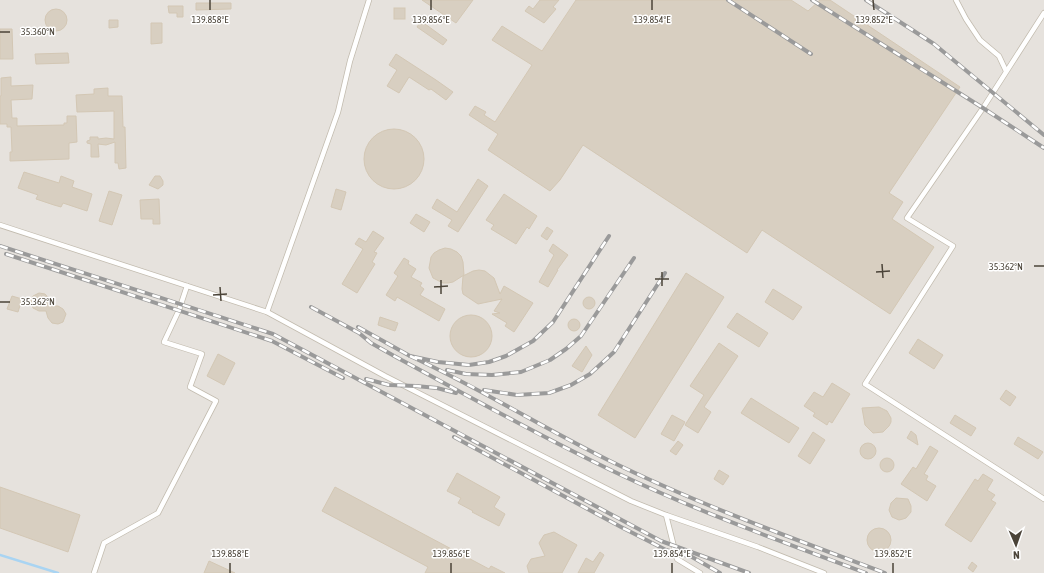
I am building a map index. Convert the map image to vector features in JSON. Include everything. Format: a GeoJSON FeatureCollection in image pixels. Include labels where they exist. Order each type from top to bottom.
{"type":"FeatureCollection","features":[{"type":"Feature","properties":{"kind":"lane"},"geometry":{"type":"LineString","coordinates":[[267,312],[338,112],[350,61],[369,0]]}},
{"type":"Feature","properties":{"kind":"lane"},"geometry":{"type":"LineString","coordinates":[[956,0],[966,19],[980,40],[1000,56],[1006,71]]}},
{"type":"Feature","properties":{"kind":"lane"},"geometry":{"type":"LineString","coordinates":[[1044,13],[983,108],[907,218],[954,246],[865,384],[1044,499]]}},
{"type":"Feature","properties":{"kind":"lane"},"geometry":{"type":"LineString","coordinates":[[0,225],[267,312],[397,382],[631,501],[666,515],[758,547],[824,573]]}},
{"type":"Feature","properties":{"kind":"lane"},"geometry":{"type":"LineString","coordinates":[[94,573],[104,544],[158,513],[216,401],[190,387],[202,354],[164,342],[179,310],[187,286]]}},
{"type":"Feature","properties":{"kind":"lane"},"geometry":{"type":"LineString","coordinates":[[666,515],[676,559],[700,573]]}},
{"type":"Feature","properties":{"kind":"shaded area"},"geometry":{"type":"Polygon","coordinates":[[[0,0],[1044,0],[1044,573],[0,573],[0,0]]]}},
{"type":"Feature","properties":{"kind":"building"},"geometry":{"type":"Polygon","coordinates":[[[422,0],[473,0],[456,23],[422,0]]]}},
{"type":"Feature","properties":{"kind":"building"},"geometry":{"type":"Polygon","coordinates":[[[540,0],[559,0],[553,7],[556,9],[544,23],[525,11],[529,6],[533,9],[540,0]]]}},
{"type":"Feature","properties":{"kind":"building"},"geometry":{"type":"Polygon","coordinates":[[[576,0],[791,0],[808,11],[820,0],[830,0],[960,87],[889,193],[903,202],[892,219],[934,247],[890,314],[762,230],[747,253],[583,145],[560,180],[550,191],[488,150],[498,134],[469,115],[475,106],[486,112],[484,115],[495,122],[532,65],[492,40],[502,26],[542,51],[576,0]]]}},
{"type":"Feature","properties":{"kind":"building"},"geometry":{"type":"Polygon","coordinates":[[[196,3],[231,3],[231,9],[196,10],[196,3]]]}},
{"type":"Feature","properties":{"kind":"building"},"geometry":{"type":"Polygon","coordinates":[[[168,6],[183,6],[183,17],[177,17],[177,13],[169,13],[168,6]]]}},
{"type":"Feature","properties":{"kind":"building"},"geometry":{"type":"Polygon","coordinates":[[[394,8],[405,8],[405,19],[394,19],[394,8]]]}},
{"type":"Feature","properties":{"kind":"building"},"geometry":{"type":"Polygon","coordinates":[[[56,9],[64,12],[67,20],[64,28],[56,31],[48,28],[45,20],[48,12],[56,9]]]}},
{"type":"Feature","properties":{"kind":"building"},"geometry":{"type":"Polygon","coordinates":[[[109,20],[118,20],[118,27],[109,28],[109,20]]]}},
{"type":"Feature","properties":{"kind":"building"},"geometry":{"type":"Polygon","coordinates":[[[421,21],[447,40],[443,45],[417,27],[421,21]]]}},
{"type":"Feature","properties":{"kind":"building"},"geometry":{"type":"Polygon","coordinates":[[[151,23],[162,23],[162,43],[151,44],[151,23]]]}},
{"type":"Feature","properties":{"kind":"building"},"geometry":{"type":"Polygon","coordinates":[[[0,29],[12,29],[13,59],[0,59],[0,29]]]}},
{"type":"Feature","properties":{"kind":"building"},"geometry":{"type":"Polygon","coordinates":[[[68,53],[69,63],[36,64],[35,54],[68,53]]]}},
{"type":"Feature","properties":{"kind":"building"},"geometry":{"type":"Polygon","coordinates":[[[396,54],[453,92],[446,100],[431,89],[429,90],[409,77],[399,93],[387,86],[397,70],[389,65],[396,54]]]}},
{"type":"Feature","properties":{"kind":"building"},"geometry":{"type":"Polygon","coordinates":[[[11,77],[11,86],[33,85],[32,99],[11,100],[12,118],[17,118],[17,126],[64,125],[64,123],[67,123],[67,116],[76,116],[77,142],[69,143],[69,159],[10,161],[10,152],[12,152],[11,127],[7,127],[7,124],[0,124],[0,96],[1,78],[11,77]]]}},
{"type":"Feature","properties":{"kind":"building"},"geometry":{"type":"Polygon","coordinates":[[[108,88],[108,96],[122,96],[123,127],[125,127],[126,168],[119,169],[118,163],[115,163],[115,142],[106,145],[98,144],[99,157],[91,157],[91,144],[87,143],[87,141],[90,140],[90,137],[98,137],[98,139],[114,139],[114,111],[77,112],[76,95],[94,94],[94,89],[108,88]]]}},
{"type":"Feature","properties":{"kind":"building"},"geometry":{"type":"Polygon","coordinates":[[[388,129],[400,129],[411,134],[419,142],[424,153],[422,171],[411,184],[400,189],[388,189],[377,184],[369,176],[364,165],[364,153],[369,142],[377,134],[388,129]]]}},
{"type":"Feature","properties":{"kind":"building"},"geometry":{"type":"Polygon","coordinates":[[[24,172],[59,183],[61,176],[74,181],[72,187],[92,194],[87,211],[63,203],[61,207],[36,199],[38,195],[18,188],[24,172]]]}},
{"type":"Feature","properties":{"kind":"building"},"geometry":{"type":"Polygon","coordinates":[[[155,176],[160,176],[163,181],[163,185],[158,189],[149,185],[155,176]]]}},
{"type":"Feature","properties":{"kind":"building"},"geometry":{"type":"Polygon","coordinates":[[[478,179],[488,186],[458,232],[448,226],[452,220],[432,208],[437,199],[457,212],[478,179]]]}},
{"type":"Feature","properties":{"kind":"building"},"geometry":{"type":"Polygon","coordinates":[[[336,189],[346,192],[341,210],[331,207],[336,189]]]}},
{"type":"Feature","properties":{"kind":"building"},"geometry":{"type":"Polygon","coordinates":[[[109,191],[122,195],[112,225],[99,221],[109,191]]]}},
{"type":"Feature","properties":{"kind":"building"},"geometry":{"type":"Polygon","coordinates":[[[504,194],[537,216],[529,229],[527,227],[516,244],[491,229],[494,225],[486,220],[504,194]]]}},
{"type":"Feature","properties":{"kind":"building"},"geometry":{"type":"Polygon","coordinates":[[[159,199],[160,224],[153,224],[153,219],[141,219],[140,200],[159,199]]]}},
{"type":"Feature","properties":{"kind":"building"},"geometry":{"type":"Polygon","coordinates":[[[416,214],[430,222],[424,232],[410,223],[416,214]]]}},
{"type":"Feature","properties":{"kind":"building"},"geometry":{"type":"Polygon","coordinates":[[[547,227],[553,231],[547,240],[541,236],[547,227]]]}},
{"type":"Feature","properties":{"kind":"building"},"geometry":{"type":"Polygon","coordinates":[[[373,231],[384,238],[374,252],[377,253],[372,262],[375,264],[357,293],[342,284],[363,249],[355,244],[359,238],[366,242],[373,231]]]}},
{"type":"Feature","properties":{"kind":"building"},"geometry":{"type":"Polygon","coordinates":[[[553,244],[568,255],[557,270],[548,287],[539,282],[554,255],[549,251],[553,244]]]}},
{"type":"Feature","properties":{"kind":"building"},"geometry":{"type":"Polygon","coordinates":[[[445,248],[457,252],[461,256],[463,262],[464,275],[453,282],[448,283],[443,283],[433,278],[429,268],[431,257],[434,253],[445,248]]]}},
{"type":"Feature","properties":{"kind":"building"},"geometry":{"type":"Polygon","coordinates":[[[404,258],[409,261],[408,264],[416,269],[411,277],[422,283],[420,286],[424,289],[420,295],[445,309],[439,321],[397,297],[395,301],[386,295],[398,276],[394,273],[404,258]]]}},
{"type":"Feature","properties":{"kind":"building"},"geometry":{"type":"Polygon","coordinates":[[[479,270],[485,271],[494,278],[500,294],[504,286],[533,303],[514,332],[505,326],[507,323],[492,314],[500,313],[494,311],[502,299],[478,304],[463,294],[463,276],[479,270]]]}},
{"type":"Feature","properties":{"kind":"building"},"geometry":{"type":"Polygon","coordinates":[[[686,273],[724,297],[635,438],[598,415],[686,273]]]}},
{"type":"Feature","properties":{"kind":"building"},"geometry":{"type":"Polygon","coordinates":[[[773,289],[802,307],[793,320],[765,302],[773,289]]]}},
{"type":"Feature","properties":{"kind":"building"},"geometry":{"type":"Polygon","coordinates":[[[39,293],[47,296],[51,306],[58,306],[63,309],[66,314],[63,322],[58,324],[52,323],[48,318],[46,311],[39,311],[33,308],[31,300],[33,296],[39,293]]]}},
{"type":"Feature","properties":{"kind":"building"},"geometry":{"type":"Polygon","coordinates":[[[12,296],[22,299],[18,312],[7,309],[12,296]]]}},
{"type":"Feature","properties":{"kind":"building"},"geometry":{"type":"Polygon","coordinates":[[[587,297],[591,297],[595,303],[591,309],[587,309],[583,305],[583,301],[587,297]]]}},
{"type":"Feature","properties":{"kind":"building"},"geometry":{"type":"Polygon","coordinates":[[[737,313],[768,333],[759,347],[727,327],[737,313]]]}},
{"type":"Feature","properties":{"kind":"building"},"geometry":{"type":"Polygon","coordinates":[[[471,315],[486,321],[492,336],[486,351],[471,357],[456,351],[450,336],[456,321],[471,315]]]}},
{"type":"Feature","properties":{"kind":"building"},"geometry":{"type":"Polygon","coordinates":[[[380,317],[398,323],[395,331],[378,325],[380,317]]]}},
{"type":"Feature","properties":{"kind":"building"},"geometry":{"type":"Polygon","coordinates":[[[572,319],[576,319],[580,325],[576,331],[572,331],[568,327],[568,323],[572,319]]]}},
{"type":"Feature","properties":{"kind":"building"},"geometry":{"type":"Polygon","coordinates":[[[918,339],[943,355],[934,369],[909,353],[918,339]]]}},
{"type":"Feature","properties":{"kind":"building"},"geometry":{"type":"Polygon","coordinates":[[[719,343],[738,356],[704,407],[711,412],[698,433],[685,425],[704,395],[690,386],[719,343]]]}},
{"type":"Feature","properties":{"kind":"building"},"geometry":{"type":"Polygon","coordinates":[[[586,346],[592,355],[582,372],[572,366],[586,346]]]}},
{"type":"Feature","properties":{"kind":"building"},"geometry":{"type":"Polygon","coordinates":[[[218,354],[235,363],[224,385],[207,376],[218,354]]]}},
{"type":"Feature","properties":{"kind":"building"},"geometry":{"type":"Polygon","coordinates":[[[832,383],[850,394],[832,423],[829,421],[827,425],[813,416],[815,413],[804,406],[814,392],[823,397],[832,383]]]}},
{"type":"Feature","properties":{"kind":"building"},"geometry":{"type":"Polygon","coordinates":[[[1006,390],[1016,397],[1010,406],[1000,399],[1006,390]]]}},
{"type":"Feature","properties":{"kind":"building"},"geometry":{"type":"Polygon","coordinates":[[[751,398],[799,428],[789,443],[741,413],[751,398]]]}},
{"type":"Feature","properties":{"kind":"building"},"geometry":{"type":"Polygon","coordinates":[[[879,407],[887,411],[891,418],[891,422],[883,432],[873,433],[865,425],[862,408],[879,407]]]}},
{"type":"Feature","properties":{"kind":"building"},"geometry":{"type":"Polygon","coordinates":[[[672,415],[685,422],[674,441],[661,434],[672,415]]]}},
{"type":"Feature","properties":{"kind":"building"},"geometry":{"type":"Polygon","coordinates":[[[955,415],[976,428],[971,436],[950,423],[955,415]]]}},
{"type":"Feature","properties":{"kind":"building"},"geometry":{"type":"Polygon","coordinates":[[[911,431],[916,435],[918,445],[907,438],[911,431]]]}},
{"type":"Feature","properties":{"kind":"building"},"geometry":{"type":"Polygon","coordinates":[[[813,432],[825,440],[810,464],[798,456],[813,432]]]}},
{"type":"Feature","properties":{"kind":"building"},"geometry":{"type":"Polygon","coordinates":[[[1018,437],[1043,452],[1038,459],[1014,444],[1018,437]]]}},
{"type":"Feature","properties":{"kind":"building"},"geometry":{"type":"Polygon","coordinates":[[[678,441],[683,445],[676,455],[670,451],[678,441]]]}},
{"type":"Feature","properties":{"kind":"building"},"geometry":{"type":"Polygon","coordinates":[[[868,443],[875,448],[876,451],[871,458],[868,459],[861,454],[860,451],[865,444],[868,443]]]}},
{"type":"Feature","properties":{"kind":"building"},"geometry":{"type":"Polygon","coordinates":[[[930,446],[938,451],[924,474],[928,476],[926,480],[936,486],[927,501],[901,484],[913,467],[916,469],[930,446]]]}},
{"type":"Feature","properties":{"kind":"building"},"geometry":{"type":"Polygon","coordinates":[[[884,458],[890,458],[894,462],[894,468],[890,472],[884,472],[880,468],[880,462],[884,458]]]}},
{"type":"Feature","properties":{"kind":"building"},"geometry":{"type":"Polygon","coordinates":[[[719,470],[729,476],[723,485],[714,479],[719,470]]]}},
{"type":"Feature","properties":{"kind":"building"},"geometry":{"type":"Polygon","coordinates":[[[457,473],[500,497],[494,507],[505,514],[499,526],[458,503],[461,498],[447,491],[457,473]]]}},
{"type":"Feature","properties":{"kind":"building"},"geometry":{"type":"Polygon","coordinates":[[[983,474],[993,480],[987,490],[995,495],[991,500],[996,503],[971,542],[945,525],[975,479],[978,481],[983,474]]]}},
{"type":"Feature","properties":{"kind":"building"},"geometry":{"type":"Polygon","coordinates":[[[0,487],[80,515],[68,552],[0,528],[0,487]]]}},
{"type":"Feature","properties":{"kind":"building"},"geometry":{"type":"Polygon","coordinates":[[[335,487],[489,569],[491,566],[505,573],[425,573],[428,567],[322,511],[335,487]]]}},
{"type":"Feature","properties":{"kind":"building"},"geometry":{"type":"Polygon","coordinates":[[[896,498],[908,499],[911,506],[911,512],[906,518],[899,520],[892,517],[889,510],[891,503],[896,498]]]}},
{"type":"Feature","properties":{"kind":"building"},"geometry":{"type":"Polygon","coordinates":[[[879,528],[887,532],[891,540],[887,548],[879,552],[871,548],[867,540],[871,532],[879,528]]]}},
{"type":"Feature","properties":{"kind":"building"},"geometry":{"type":"Polygon","coordinates":[[[554,532],[577,545],[562,573],[529,573],[527,566],[531,559],[545,556],[539,543],[544,535],[554,532]]]}},
{"type":"Feature","properties":{"kind":"building"},"geometry":{"type":"Polygon","coordinates":[[[600,552],[604,555],[594,573],[578,573],[586,558],[593,562],[600,552]]]}},
{"type":"Feature","properties":{"kind":"building"},"geometry":{"type":"Polygon","coordinates":[[[209,561],[235,573],[204,573],[209,561]]]}},
{"type":"Feature","properties":{"kind":"building"},"geometry":{"type":"Polygon","coordinates":[[[972,562],[977,566],[973,572],[968,568],[972,562]]]}},
{"type":"Feature","properties":{"kind":"waterway"},"geometry":{"type":"LineString","coordinates":[[0,555],[58,573]]}},
{"type":"Feature","properties":{"kind":"railway"},"geometry":{"type":"LineString","coordinates":[[728,0],[811,54]]}},
{"type":"Feature","properties":{"kind":"railway"},"geometry":{"type":"LineString","coordinates":[[812,0],[1044,148]]}},
{"type":"Feature","properties":{"kind":"railway"},"geometry":{"type":"LineString","coordinates":[[866,0],[934,44],[1044,135]]}},
{"type":"Feature","properties":{"kind":"railway"},"geometry":{"type":"LineString","coordinates":[[358,327],[410,356],[438,362],[469,365],[489,362],[506,356],[533,341],[553,322],[609,236]]}},
{"type":"Feature","properties":{"kind":"railway"},"geometry":{"type":"LineString","coordinates":[[0,246],[273,334],[661,541],[749,573]]}},
{"type":"Feature","properties":{"kind":"railway"},"geometry":{"type":"LineString","coordinates":[[6,254],[272,341],[343,378]]}},
{"type":"Feature","properties":{"kind":"railway"},"geometry":{"type":"LineString","coordinates":[[447,370],[466,374],[492,375],[521,372],[550,360],[581,336],[634,258]]}},
{"type":"Feature","properties":{"kind":"railway"},"geometry":{"type":"LineString","coordinates":[[484,390],[517,395],[549,393],[571,385],[590,374],[614,352],[665,273]]}},
{"type":"Feature","properties":{"kind":"railway"},"geometry":{"type":"LineString","coordinates":[[311,307],[359,333],[371,343],[479,402],[619,474],[710,514],[866,573]]}},
{"type":"Feature","properties":{"kind":"railway"},"geometry":{"type":"LineString","coordinates":[[410,356],[608,460],[642,476],[745,520],[885,573]]}},
{"type":"Feature","properties":{"kind":"railway"},"geometry":{"type":"LineString","coordinates":[[366,379],[389,385],[437,388],[456,393]]}},
{"type":"Feature","properties":{"kind":"railway"},"geometry":{"type":"LineString","coordinates":[[454,437],[621,527],[666,550],[692,557],[720,573]]}}]}
